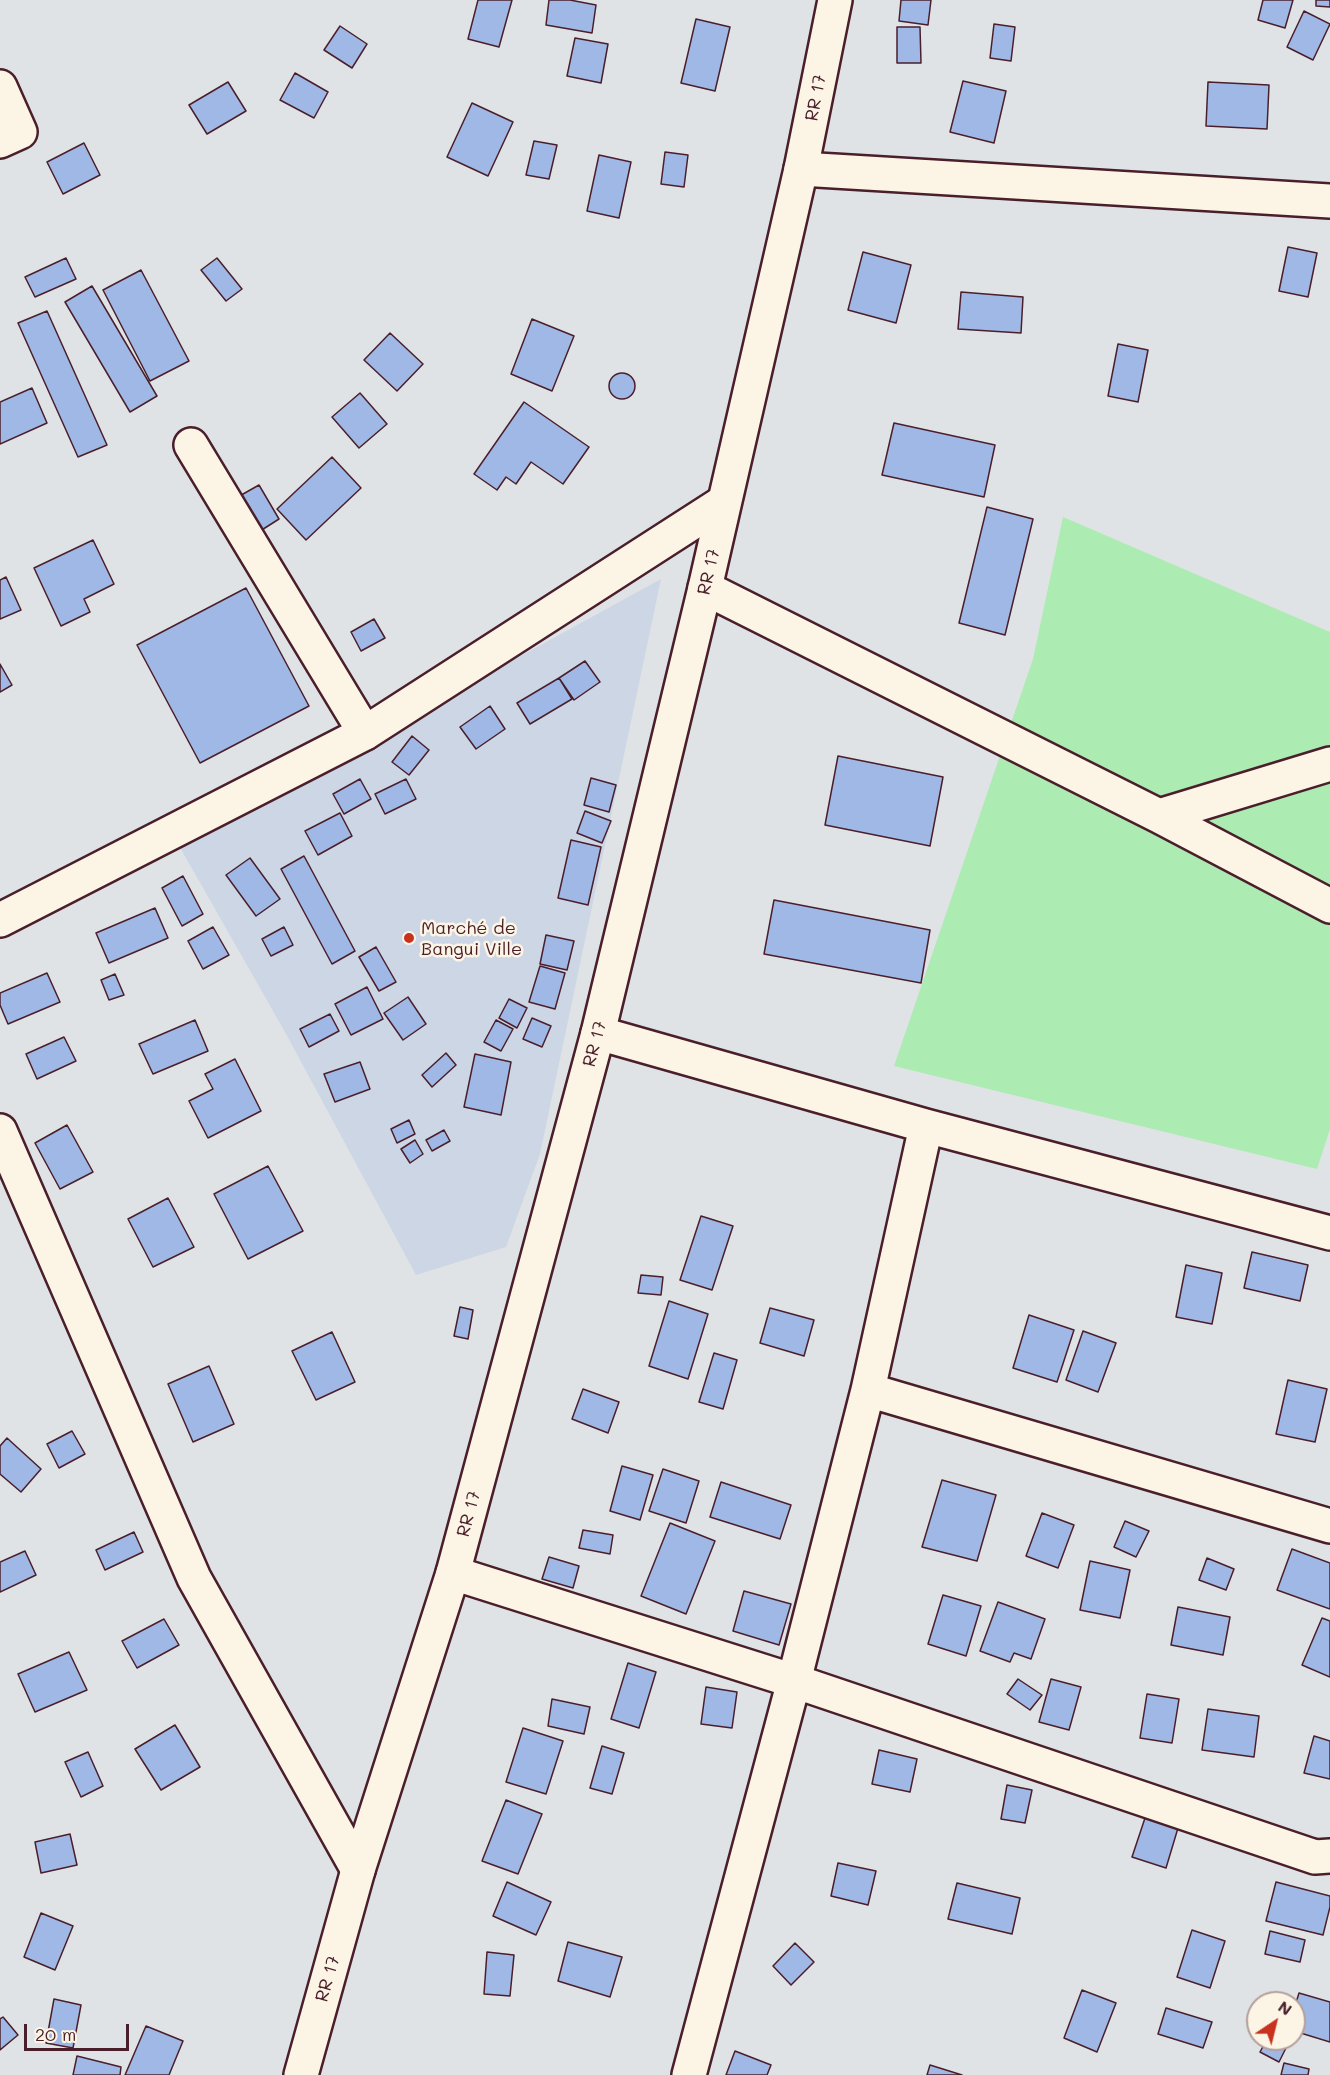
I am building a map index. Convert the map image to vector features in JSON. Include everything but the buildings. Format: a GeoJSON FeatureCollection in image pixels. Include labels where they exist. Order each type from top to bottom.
{"type":"FeatureCollection","features":[{"type":"Feature","properties":{"kind":"street","name":"RR 17"},"geometry":{"type":"LineString","coordinates":[[301,2075],[358,1870],[453,1573],[598,1033],[705,588],[801,169],[835,0]]}},
{"type":"Feature","properties":{"kind":"street"},"geometry":{"type":"LineString","coordinates":[[0,87],[20,132],[0,141]]}},
{"type":"Feature","properties":{"kind":"street"},"geometry":{"type":"LineString","coordinates":[[801,169],[1330,201]]}},
{"type":"Feature","properties":{"kind":"street"},"geometry":{"type":"LineString","coordinates":[[191,445],[365,733]]}},
{"type":"Feature","properties":{"kind":"street"},"geometry":{"type":"LineString","coordinates":[[0,920],[365,733],[724,502]]}},
{"type":"Feature","properties":{"kind":"street"},"geometry":{"type":"LineString","coordinates":[[705,588],[1159,816],[1330,906]]}},
{"type":"Feature","properties":{"kind":"street"},"geometry":{"type":"LineString","coordinates":[[1159,816],[1330,765]]}},
{"type":"Feature","properties":{"kind":"street"},"geometry":{"type":"LineString","coordinates":[[598,1033],[926,1126],[1330,1233]]}},
{"type":"Feature","properties":{"kind":"street"},"geometry":{"type":"LineString","coordinates":[[689,2075],[794,1681],[868,1390],[926,1126]]}},
{"type":"Feature","properties":{"kind":"street"},"geometry":{"type":"LineString","coordinates":[[0,1131],[194,1578],[358,1870]]}},
{"type":"Feature","properties":{"kind":"street"},"geometry":{"type":"LineString","coordinates":[[868,1390],[1330,1526]]}},
{"type":"Feature","properties":{"kind":"street"},"geometry":{"type":"LineString","coordinates":[[453,1573],[794,1681],[1316,1857],[1330,1856]]}},
{"type":"Feature","properties":{"kind":"shaded area","name":"Marché de Bangui Ville"},"geometry":{"type":"Polygon","coordinates":[[[661,579],[540,1154],[506,1247],[416,1275],[285,1032],[178,844],[661,579]]]}},
{"type":"Feature","properties":{"kind":"green space"},"geometry":{"type":"Polygon","coordinates":[[[1063,517],[1330,632],[1330,1129],[1317,1169],[894,1066],[1033,659],[1063,517]]]}},
{"type":"Feature","properties":{"kind":"place","name":"Marché de Bangui Ville"},"geometry":{"type":"Point","coordinates":[409,938]}}]}
